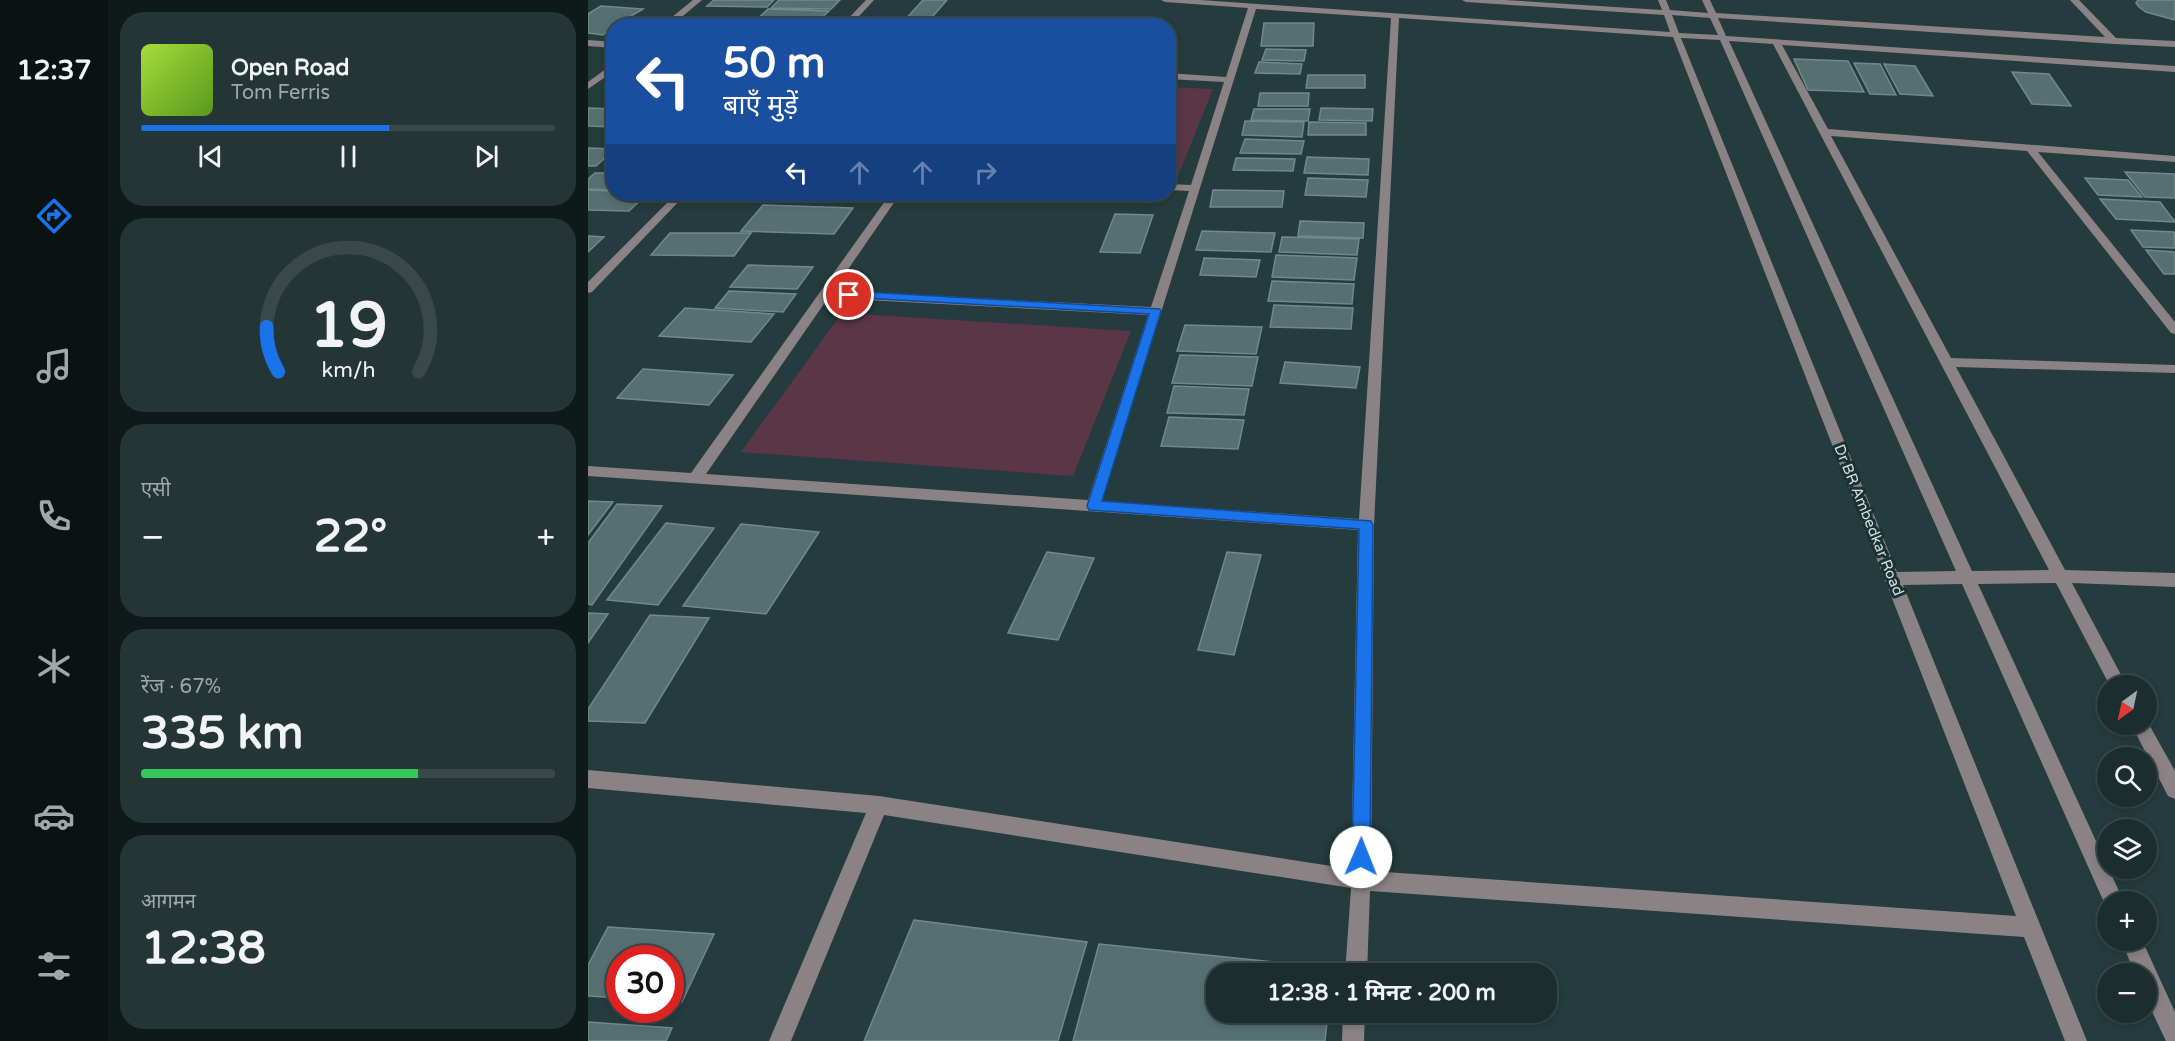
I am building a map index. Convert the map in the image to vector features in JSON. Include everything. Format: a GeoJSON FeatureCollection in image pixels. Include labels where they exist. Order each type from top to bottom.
{"type":"FeatureCollection","features":[{"type":"Feature","properties":{"kind":"street"},"geometry":{"type":"LineString","coordinates":[[675,18],[698,0]]}},
{"type":"Feature","properties":{"kind":"street"},"geometry":{"type":"LineString","coordinates":[[853,18],[870,0]]}},
{"type":"Feature","properties":{"kind":"street"},"geometry":{"type":"LineString","coordinates":[[1165,0],[1253,6],[1309,5],[1395,15],[2175,69]]}},
{"type":"Feature","properties":{"kind":"street"},"geometry":{"type":"LineString","coordinates":[[1466,0],[1664,7],[1713,16],[2175,44]]}},
{"type":"Feature","properties":{"kind":"street"},"geometry":{"type":"LineString","coordinates":[[1706,0],[2109,891]]}},
{"type":"Feature","properties":{"kind":"street"},"geometry":{"type":"LineString","coordinates":[[2074,0],[2114,40]]}},
{"type":"Feature","properties":{"kind":"street"},"geometry":{"type":"LineString","coordinates":[[1094,506],[1253,6]]}},
{"type":"Feature","properties":{"kind":"street","name":"Dr BR Ambedkar Road"},"geometry":{"type":"LineString","coordinates":[[1664,7],[2076,1041]]}},
{"type":"Feature","properties":{"kind":"street"},"geometry":{"type":"LineString","coordinates":[[1357,963],[1361,880],[1366,525],[1395,15]]}},
{"type":"Feature","properties":{"kind":"street"},"geometry":{"type":"LineString","coordinates":[[1774,40],[2114,675]]}},
{"type":"Feature","properties":{"kind":"street"},"geometry":{"type":"LineString","coordinates":[[588,43],[606,44]]}},
{"type":"Feature","properties":{"kind":"street"},"geometry":{"type":"LineString","coordinates":[[588,86],[606,72]]}},
{"type":"Feature","properties":{"kind":"street"},"geometry":{"type":"LineString","coordinates":[[1176,77],[1230,80]]}},
{"type":"Feature","properties":{"kind":"street"},"geometry":{"type":"LineString","coordinates":[[1823,132],[2175,159]]}},
{"type":"Feature","properties":{"kind":"street"},"geometry":{"type":"LineString","coordinates":[[2030,148],[2175,330]]}},
{"type":"Feature","properties":{"kind":"street"},"geometry":{"type":"LineString","coordinates":[[1176,187],[1195,188]]}},
{"type":"Feature","properties":{"kind":"street"},"geometry":{"type":"LineString","coordinates":[[588,289],[674,201]]}},
{"type":"Feature","properties":{"kind":"street"},"geometry":{"type":"LineString","coordinates":[[695,478],[891,201]]}},
{"type":"Feature","properties":{"kind":"street"},"geometry":{"type":"LineString","coordinates":[[825,294],[1156,311]]}},
{"type":"Feature","properties":{"kind":"street"},"geometry":{"type":"LineString","coordinates":[[1946,362],[2175,369]]}},
{"type":"Feature","properties":{"kind":"street"},"geometry":{"type":"LineString","coordinates":[[588,471],[1366,525]]}},
{"type":"Feature","properties":{"kind":"street"},"geometry":{"type":"LineString","coordinates":[[1893,579],[2061,576],[2175,580]]}},
{"type":"Feature","properties":{"kind":"street"},"geometry":{"type":"LineString","coordinates":[[2146,735],[2175,790]]}},
{"type":"Feature","properties":{"kind":"street"},"geometry":{"type":"LineString","coordinates":[[588,779],[879,805],[1361,880],[2032,927]]}},
{"type":"Feature","properties":{"kind":"street"},"geometry":{"type":"LineString","coordinates":[[780,1041],[879,805]]}},
{"type":"Feature","properties":{"kind":"street"},"geometry":{"type":"LineString","coordinates":[[2157,998],[2175,1036]]}},
{"type":"Feature","properties":{"kind":"street"},"geometry":{"type":"LineString","coordinates":[[1353,1041],[1354,1023]]}},
{"type":"Feature","properties":{"kind":"shaded area"},"geometry":{"type":"Polygon","coordinates":[[[1176,87],[1213,89],[1178,176],[1176,176],[1176,87]]]}},
{"type":"Feature","properties":{"kind":"shaded area"},"geometry":{"type":"Polygon","coordinates":[[[842,313],[1131,331],[1073,476],[741,452],[842,313]]]}},
{"type":"Feature","properties":{"kind":"building"},"geometry":{"type":"Polygon","coordinates":[[[714,0],[774,0],[767,7],[707,6],[714,0]]]}},
{"type":"Feature","properties":{"kind":"building"},"geometry":{"type":"Polygon","coordinates":[[[779,0],[840,0],[831,9],[771,8],[779,0]]]}},
{"type":"Feature","properties":{"kind":"building"},"geometry":{"type":"Polygon","coordinates":[[[923,0],[947,0],[931,18],[907,18],[923,0]]]}},
{"type":"Feature","properties":{"kind":"building"},"geometry":{"type":"Polygon","coordinates":[[[2138,0],[2175,0],[2175,20],[2146,12],[2136,3],[2138,0]]]}},
{"type":"Feature","properties":{"kind":"building"},"geometry":{"type":"Polygon","coordinates":[[[601,6],[643,9],[628,18],[606,18],[606,33],[603,35],[588,33],[588,14],[601,6]]]}},
{"type":"Feature","properties":{"kind":"building"},"geometry":{"type":"Polygon","coordinates":[[[768,9],[829,11],[821,18],[758,18],[768,9]]]}},
{"type":"Feature","properties":{"kind":"building"},"geometry":{"type":"Polygon","coordinates":[[[1264,23],[1314,23],[1313,46],[1261,46],[1264,23]]]}},
{"type":"Feature","properties":{"kind":"building"},"geometry":{"type":"Polygon","coordinates":[[[1266,49],[1306,50],[1304,61],[1262,60],[1266,49]]]}},
{"type":"Feature","properties":{"kind":"building"},"geometry":{"type":"Polygon","coordinates":[[[1794,59],[1848,61],[1864,92],[1808,90],[1794,59]]]}},
{"type":"Feature","properties":{"kind":"building"},"geometry":{"type":"Polygon","coordinates":[[[1259,62],[1302,64],[1300,74],[1255,73],[1259,62]]]}},
{"type":"Feature","properties":{"kind":"building"},"geometry":{"type":"Polygon","coordinates":[[[1854,63],[1880,64],[1896,95],[1870,94],[1854,63]]]}},
{"type":"Feature","properties":{"kind":"building"},"geometry":{"type":"Polygon","coordinates":[[[1884,64],[1915,66],[1933,96],[1900,94],[1884,64]]]}},
{"type":"Feature","properties":{"kind":"building"},"geometry":{"type":"Polygon","coordinates":[[[2012,72],[2049,74],[2071,106],[2032,104],[2012,72]]]}},
{"type":"Feature","properties":{"kind":"building"},"geometry":{"type":"Polygon","coordinates":[[[1308,75],[1365,75],[1365,88],[1306,88],[1308,75]]]}},
{"type":"Feature","properties":{"kind":"building"},"geometry":{"type":"Polygon","coordinates":[[[1260,93],[1309,93],[1308,106],[1258,106],[1260,93]]]}},
{"type":"Feature","properties":{"kind":"building"},"geometry":{"type":"Polygon","coordinates":[[[588,108],[606,109],[606,127],[588,126],[588,108]]]}},
{"type":"Feature","properties":{"kind":"building"},"geometry":{"type":"Polygon","coordinates":[[[1321,108],[1373,109],[1372,121],[1319,120],[1321,108]]]}},
{"type":"Feature","properties":{"kind":"building"},"geometry":{"type":"Polygon","coordinates":[[[1254,109],[1310,109],[1308,121],[1251,120],[1254,109]]]}},
{"type":"Feature","properties":{"kind":"building"},"geometry":{"type":"Polygon","coordinates":[[[1245,121],[1304,122],[1302,137],[1242,135],[1245,121]]]}},
{"type":"Feature","properties":{"kind":"building"},"geometry":{"type":"Polygon","coordinates":[[[1309,122],[1366,123],[1366,135],[1308,135],[1309,122]]]}},
{"type":"Feature","properties":{"kind":"building"},"geometry":{"type":"Polygon","coordinates":[[[1245,139],[1304,141],[1301,154],[1240,153],[1245,139]]]}},
{"type":"Feature","properties":{"kind":"building"},"geometry":{"type":"Polygon","coordinates":[[[588,148],[606,149],[606,157],[596,166],[588,166],[588,148]]]}},
{"type":"Feature","properties":{"kind":"building"},"geometry":{"type":"Polygon","coordinates":[[[1307,157],[1369,159],[1368,175],[1304,173],[1307,157]]]}},
{"type":"Feature","properties":{"kind":"building"},"geometry":{"type":"Polygon","coordinates":[[[1236,158],[1295,159],[1293,171],[1233,170],[1236,158]]]}},
{"type":"Feature","properties":{"kind":"building"},"geometry":{"type":"Polygon","coordinates":[[[2125,172],[2175,174],[2175,198],[2145,197],[2125,172]]]}},
{"type":"Feature","properties":{"kind":"building"},"geometry":{"type":"Polygon","coordinates":[[[595,173],[606,173],[606,190],[588,189],[588,179],[595,173]]]}},
{"type":"Feature","properties":{"kind":"building"},"geometry":{"type":"Polygon","coordinates":[[[1308,178],[1368,180],[1366,197],[1305,195],[1308,178]]]}},
{"type":"Feature","properties":{"kind":"building"},"geometry":{"type":"Polygon","coordinates":[[[2085,178],[2128,180],[2142,197],[2098,195],[2085,178]]]}},
{"type":"Feature","properties":{"kind":"building"},"geometry":{"type":"Polygon","coordinates":[[[588,190],[606,191],[606,201],[640,201],[629,211],[588,210],[588,190]]]}},
{"type":"Feature","properties":{"kind":"building"},"geometry":{"type":"Polygon","coordinates":[[[1213,190],[1284,191],[1282,207],[1210,207],[1213,190]]]}},
{"type":"Feature","properties":{"kind":"building"},"geometry":{"type":"Polygon","coordinates":[[[2100,199],[2160,202],[2175,222],[2116,219],[2100,199]]]}},
{"type":"Feature","properties":{"kind":"building"},"geometry":{"type":"Polygon","coordinates":[[[763,205],[853,208],[834,234],[741,231],[763,205]]]}},
{"type":"Feature","properties":{"kind":"building"},"geometry":{"type":"Polygon","coordinates":[[[1115,214],[1153,215],[1140,253],[1100,252],[1115,214]]]}},
{"type":"Feature","properties":{"kind":"building"},"geometry":{"type":"Polygon","coordinates":[[[1300,221],[1364,223],[1363,238],[1298,236],[1300,221]]]}},
{"type":"Feature","properties":{"kind":"building"},"geometry":{"type":"Polygon","coordinates":[[[2131,230],[2174,232],[2175,248],[2143,247],[2131,230]]]}},
{"type":"Feature","properties":{"kind":"building"},"geometry":{"type":"Polygon","coordinates":[[[1202,231],[1275,233],[1271,252],[1196,250],[1202,231]]]}},
{"type":"Feature","properties":{"kind":"building"},"geometry":{"type":"Polygon","coordinates":[[[670,233],[751,233],[734,256],[651,255],[670,233]]]}},
{"type":"Feature","properties":{"kind":"building"},"geometry":{"type":"Polygon","coordinates":[[[588,236],[604,237],[588,252],[588,236]]]}},
{"type":"Feature","properties":{"kind":"building"},"geometry":{"type":"Polygon","coordinates":[[[1282,237],[1359,239],[1357,255],[1279,252],[1282,237]]]}},
{"type":"Feature","properties":{"kind":"building"},"geometry":{"type":"Polygon","coordinates":[[[2146,250],[2175,252],[2175,274],[2164,274],[2146,250]]]}},
{"type":"Feature","properties":{"kind":"building"},"geometry":{"type":"Polygon","coordinates":[[[1276,255],[1357,258],[1354,280],[1272,277],[1276,255]]]}},
{"type":"Feature","properties":{"kind":"building"},"geometry":{"type":"Polygon","coordinates":[[[1204,258],[1260,260],[1256,277],[1200,275],[1204,258]]]}},
{"type":"Feature","properties":{"kind":"building"},"geometry":{"type":"Polygon","coordinates":[[[748,265],[813,267],[797,289],[730,287],[748,265]]]}},
{"type":"Feature","properties":{"kind":"building"},"geometry":{"type":"Polygon","coordinates":[[[1272,281],[1354,284],[1352,304],[1268,301],[1272,281]]]}},
{"type":"Feature","properties":{"kind":"building"},"geometry":{"type":"Polygon","coordinates":[[[729,291],[796,294],[783,312],[715,308],[729,291]]]}},
{"type":"Feature","properties":{"kind":"building"},"geometry":{"type":"Polygon","coordinates":[[[1274,305],[1353,308],[1351,329],[1270,327],[1274,305]]]}},
{"type":"Feature","properties":{"kind":"building"},"geometry":{"type":"Polygon","coordinates":[[[685,308],[774,314],[751,342],[659,336],[685,308]]]}},
{"type":"Feature","properties":{"kind":"building"},"geometry":{"type":"Polygon","coordinates":[[[1185,325],[1262,327],[1256,354],[1177,351],[1185,325]]]}},
{"type":"Feature","properties":{"kind":"building"},"geometry":{"type":"Polygon","coordinates":[[[1180,355],[1258,357],[1252,386],[1172,383],[1180,355]]]}},
{"type":"Feature","properties":{"kind":"building"},"geometry":{"type":"Polygon","coordinates":[[[1285,362],[1360,367],[1356,388],[1280,383],[1285,362]]]}},
{"type":"Feature","properties":{"kind":"building"},"geometry":{"type":"Polygon","coordinates":[[[643,369],[733,375],[709,405],[617,398],[643,369]]]}},
{"type":"Feature","properties":{"kind":"building"},"geometry":{"type":"Polygon","coordinates":[[[1174,386],[1249,389],[1244,415],[1167,413],[1174,386]]]}},
{"type":"Feature","properties":{"kind":"building"},"geometry":{"type":"Polygon","coordinates":[[[1169,417],[1244,420],[1238,449],[1161,446],[1169,417]]]}},
{"type":"Feature","properties":{"kind":"building"},"geometry":{"type":"Polygon","coordinates":[[[588,501],[613,502],[588,535],[588,501]]]}},
{"type":"Feature","properties":{"kind":"building"},"geometry":{"type":"Polygon","coordinates":[[[617,504],[662,506],[592,605],[588,604],[588,543],[617,504]]]}},
{"type":"Feature","properties":{"kind":"building"},"geometry":{"type":"Polygon","coordinates":[[[666,523],[714,528],[658,605],[607,600],[666,523]]]}},
{"type":"Feature","properties":{"kind":"building"},"geometry":{"type":"Polygon","coordinates":[[[741,524],[819,532],[766,614],[683,606],[741,524]]]}},
{"type":"Feature","properties":{"kind":"building"},"geometry":{"type":"Polygon","coordinates":[[[1047,552],[1094,558],[1058,640],[1008,633],[1047,552]]]}},
{"type":"Feature","properties":{"kind":"building"},"geometry":{"type":"Polygon","coordinates":[[[1227,552],[1261,555],[1234,655],[1198,650],[1227,552]]]}},
{"type":"Feature","properties":{"kind":"building"},"geometry":{"type":"Polygon","coordinates":[[[588,613],[608,614],[588,643],[588,613]]]}},
{"type":"Feature","properties":{"kind":"building"},"geometry":{"type":"Polygon","coordinates":[[[650,615],[709,618],[645,723],[588,721],[588,709],[650,615]]]}},
{"type":"Feature","properties":{"kind":"building"},"geometry":{"type":"Polygon","coordinates":[[[914,920],[1087,942],[1058,1041],[864,1041],[914,920]]]}},
{"type":"Feature","properties":{"kind":"building"},"geometry":{"type":"Polygon","coordinates":[[[608,927],[714,934],[684,998],[684,945],[606,945],[606,997],[588,996],[588,965],[608,927]]]}},
{"type":"Feature","properties":{"kind":"building"},"geometry":{"type":"Polygon","coordinates":[[[1099,944],[1284,963],[1206,963],[1206,1023],[1327,1023],[1325,1041],[1073,1041],[1099,944]]]}},
{"type":"Feature","properties":{"kind":"building"},"geometry":{"type":"Polygon","coordinates":[[[588,1022],[672,1028],[666,1041],[588,1041],[588,1022]]]}},
{"type":"Feature","properties":{"kind":"route"},"geometry":{"type":"LineString","coordinates":[[849,295],[1156,311],[1094,506],[1366,525],[1361,857]]}}]}
